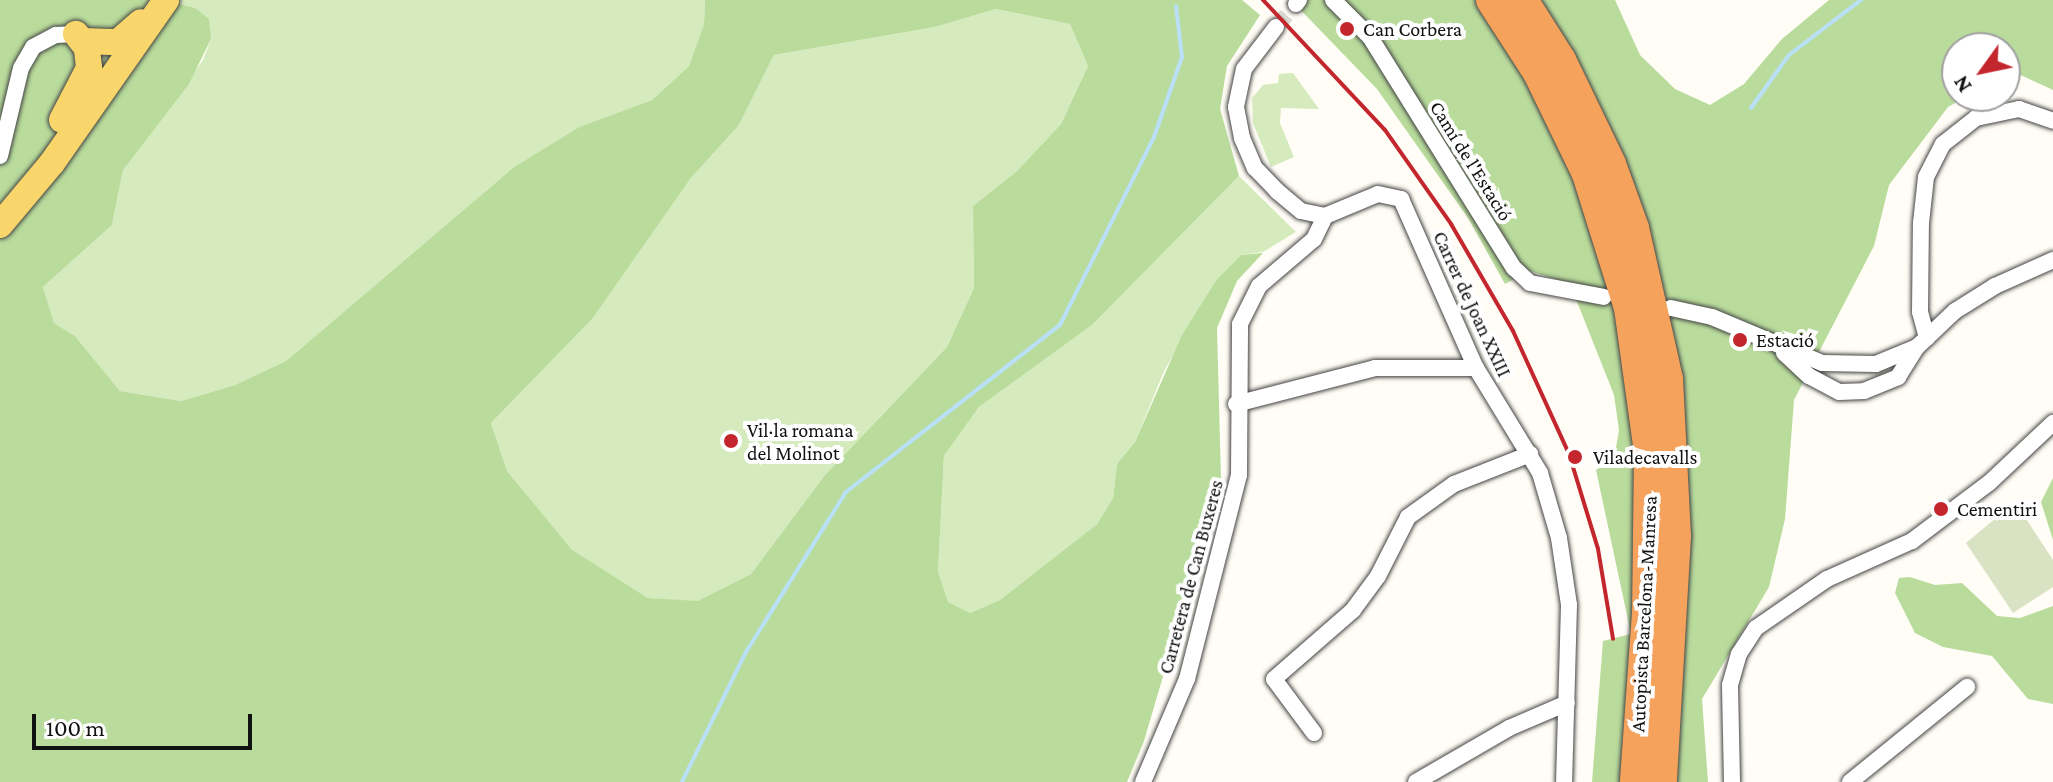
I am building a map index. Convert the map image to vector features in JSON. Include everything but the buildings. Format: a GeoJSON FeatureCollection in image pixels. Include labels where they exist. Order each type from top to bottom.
{"type":"FeatureCollection","features":[{"type":"Feature","properties":{"kind":"highway"},"geometry":{"type":"LineString","coordinates":[[1471,0],[1525,79],[1567,158],[1637,356]]}},
{"type":"Feature","properties":{"kind":"highway","name":"Autopista Barcelona-Manresa"},"geometry":{"type":"LineString","coordinates":[[1491,0],[1538,73],[1587,174],[1614,250],[1637,356],[1649,453],[1650,535],[1635,782]]}},
{"type":"Feature","properties":{"kind":"highway","name":"Autopista Barcelona-Manresa"},"geometry":{"type":"LineString","coordinates":[[1523,0],[1561,60],[1634,228],[1668,379],[1676,536],[1662,782]]}},
{"type":"Feature","properties":{"kind":"highway"},"geometry":{"type":"LineString","coordinates":[[1532,0],[1561,60]]}},
{"type":"Feature","properties":{"kind":"main road"},"geometry":{"type":"LineString","coordinates":[[0,225],[52,163],[166,0]]}},
{"type":"Feature","properties":{"kind":"main road"},"geometry":{"type":"LineString","coordinates":[[79,37],[107,31],[147,5]]}},
{"type":"Feature","properties":{"kind":"main road"},"geometry":{"type":"LineString","coordinates":[[0,203],[147,5]]}},
{"type":"Feature","properties":{"kind":"main road"},"geometry":{"type":"LineString","coordinates":[[79,37],[118,42]]}},
{"type":"Feature","properties":{"kind":"main road"},"geometry":{"type":"LineString","coordinates":[[62,120],[89,68],[79,37]]}},
{"type":"Feature","properties":{"kind":"street","name":"Camí de l'Estació"},"geometry":{"type":"LineString","coordinates":[[1333,0],[1370,37],[1514,268],[1530,283],[1604,297]]}},
{"type":"Feature","properties":{"kind":"street"},"geometry":{"type":"LineString","coordinates":[[1276,27],[1244,69],[1236,107],[1242,138],[1255,168],[1277,191],[1301,211],[1325,216]]}},
{"type":"Feature","properties":{"kind":"street"},"geometry":{"type":"LineString","coordinates":[[0,156],[21,68],[33,47],[56,35],[79,37]]}},
{"type":"Feature","properties":{"kind":"street"},"geometry":{"type":"LineString","coordinates":[[1922,342],[1921,223],[1926,177],[1943,144],[1976,118],[2019,109],[2053,121]]}},
{"type":"Feature","properties":{"kind":"street","name":"Carrer de Joan XXIII"},"geometry":{"type":"LineString","coordinates":[[1325,216],[1378,194],[1401,199],[1476,368],[1540,473],[1565,569],[1567,703],[1564,782]]}},
{"type":"Feature","properties":{"kind":"street","name":"Carretera de Can Buxeres"},"geometry":{"type":"LineString","coordinates":[[1143,782],[1187,679],[1239,475],[1236,348],[1246,304],[1259,286],[1314,239],[1325,216]]}},
{"type":"Feature","properties":{"kind":"street"},"geometry":{"type":"LineString","coordinates":[[1770,342],[1809,376],[1839,392],[1864,391],[1898,377],[1922,342],[1955,311],[1995,286],[2053,260]]}},
{"type":"Feature","properties":{"kind":"street"},"geometry":{"type":"LineString","coordinates":[[1671,308],[1712,317],[1770,342],[1846,366],[1876,364],[1922,342]]}},
{"type":"Feature","properties":{"kind":"street"},"geometry":{"type":"LineString","coordinates":[[1236,404],[1375,368],[1476,368]]}},
{"type":"Feature","properties":{"kind":"street"},"geometry":{"type":"LineString","coordinates":[[1732,782],[1730,685],[1739,654],[1756,628],[1827,579],[1912,541],[1989,483],[2053,423]]}},
{"type":"Feature","properties":{"kind":"street"},"geometry":{"type":"LineString","coordinates":[[1314,733],[1274,679],[1353,610],[1378,576],[1408,517],[1454,484],[1530,454]]}},
{"type":"Feature","properties":{"kind":"street"},"geometry":{"type":"LineString","coordinates":[[1850,782],[1967,687]]}},
{"type":"Feature","properties":{"kind":"street"},"geometry":{"type":"LineString","coordinates":[[1416,782],[1509,728],[1567,703]]}},
{"type":"Feature","properties":{"kind":"green space"},"geometry":{"type":"Polygon","coordinates":[[[0,0],[165,0],[195,8],[209,19],[211,39],[189,84],[123,170],[112,225],[43,287],[54,323],[75,336],[120,391],[181,401],[235,385],[286,361],[514,167],[579,127],[652,100],[689,66],[704,24],[705,0],[1242,0],[1260,15],[1227,66],[1220,109],[1239,176],[1092,325],[979,407],[944,456],[938,572],[948,602],[970,613],[1000,600],[1097,524],[1113,498],[1117,464],[1135,442],[1182,335],[1217,279],[1241,255],[1263,253],[1237,281],[1217,328],[1221,479],[1144,741],[1127,782],[0,782],[0,0]],[[996,9],[935,27],[774,55],[739,125],[691,178],[593,318],[491,423],[507,471],[572,550],[648,598],[698,601],[751,574],[825,475],[947,347],[974,288],[973,206],[1017,171],[1061,124],[1088,66],[1070,24],[996,9]]]}},
{"type":"Feature","properties":{"kind":"green space"},"geometry":{"type":"Polygon","coordinates":[[[165,0],[705,0],[704,24],[689,66],[652,100],[579,127],[514,167],[286,361],[235,385],[181,401],[120,391],[75,336],[54,323],[43,287],[112,225],[123,170],[203,60],[211,39],[195,8],[165,0]]]}},
{"type":"Feature","properties":{"kind":"green space"},"geometry":{"type":"Polygon","coordinates":[[[1291,0],[1615,0],[1640,55],[1675,89],[1710,105],[1744,84],[1782,39],[1829,0],[2053,0],[2053,90],[2021,75],[2021,32],[1941,32],[1941,112],[1944,112],[1889,185],[1874,246],[1794,400],[1785,519],[1769,587],[1702,699],[1708,782],[1592,782],[1603,641],[1631,634],[1596,470],[1614,459],[1619,430],[1614,395],[1570,284],[1530,271],[1505,284],[1468,218],[1377,89],[1291,0]]]}},
{"type":"Feature","properties":{"kind":"green space"},"geometry":{"type":"Polygon","coordinates":[[[996,9],[1070,24],[1088,66],[1061,124],[1017,171],[973,206],[974,288],[947,347],[825,475],[751,574],[698,602],[648,598],[572,551],[507,471],[491,423],[593,318],[691,178],[739,125],[774,55],[935,27],[996,9]]]}},
{"type":"Feature","properties":{"kind":"green space"},"geometry":{"type":"Polygon","coordinates":[[[1293,73],[1319,109],[1281,108],[1280,123],[1294,157],[1271,167],[1253,123],[1252,98],[1263,85],[1278,83],[1279,74],[1293,73]]]}},
{"type":"Feature","properties":{"kind":"green space"},"geometry":{"type":"Polygon","coordinates":[[[1239,176],[1296,232],[1263,252],[1241,255],[1217,279],[1164,371],[1135,442],[1117,464],[1113,498],[1097,524],[1000,600],[970,613],[947,602],[938,572],[944,456],[979,407],[1092,325],[1239,176]]]}},
{"type":"Feature","properties":{"kind":"green space"},"geometry":{"type":"Polygon","coordinates":[[[2053,478],[2053,540],[2041,502],[2053,478]]]}},
{"type":"Feature","properties":{"kind":"green space"},"geometry":{"type":"Polygon","coordinates":[[[2015,502],[2053,560],[2053,587],[2013,613],[1966,543],[2015,502]]]}},
{"type":"Feature","properties":{"kind":"green space"},"geometry":{"type":"Polygon","coordinates":[[[1910,577],[1935,585],[1962,583],[1997,616],[2020,618],[2053,606],[2053,704],[2028,699],[1992,656],[1943,647],[1915,633],[1895,593],[1899,578],[1910,577]]]}},
{"type":"Feature","properties":{"kind":"waterway"},"geometry":{"type":"LineString","coordinates":[[1751,108],[1789,55],[1861,0]]}},
{"type":"Feature","properties":{"kind":"waterway"},"geometry":{"type":"LineString","coordinates":[[682,782],[746,652],[846,492],[1060,325],[1154,137],[1182,57],[1176,6]]}},
{"type":"Feature","properties":{"kind":"tunnel"},"geometry":{"type":"LineString","coordinates":[[1276,27],[1296,4]]}},
{"type":"Feature","properties":{"kind":"railway"},"geometry":{"type":"LineString","coordinates":[[1263,0],[1385,130],[1451,224],[1513,331],[1569,454],[1598,549],[1613,639]]}},
{"type":"Feature","properties":{"kind":"place","name":"Can Corbera"},"geometry":{"type":"Point","coordinates":[1347,29]}},
{"type":"Feature","properties":{"kind":"place","name":"Estació"},"geometry":{"type":"Point","coordinates":[1740,340]}},
{"type":"Feature","properties":{"kind":"place","name":"Vil·la romana del Molinot"},"geometry":{"type":"Point","coordinates":[731,441]}},
{"type":"Feature","properties":{"kind":"place","name":"Viladecavalls"},"geometry":{"type":"Point","coordinates":[1575,457]}},
{"type":"Feature","properties":{"kind":"place","name":"Cementiri"},"geometry":{"type":"Point","coordinates":[1941,509]}}]}
